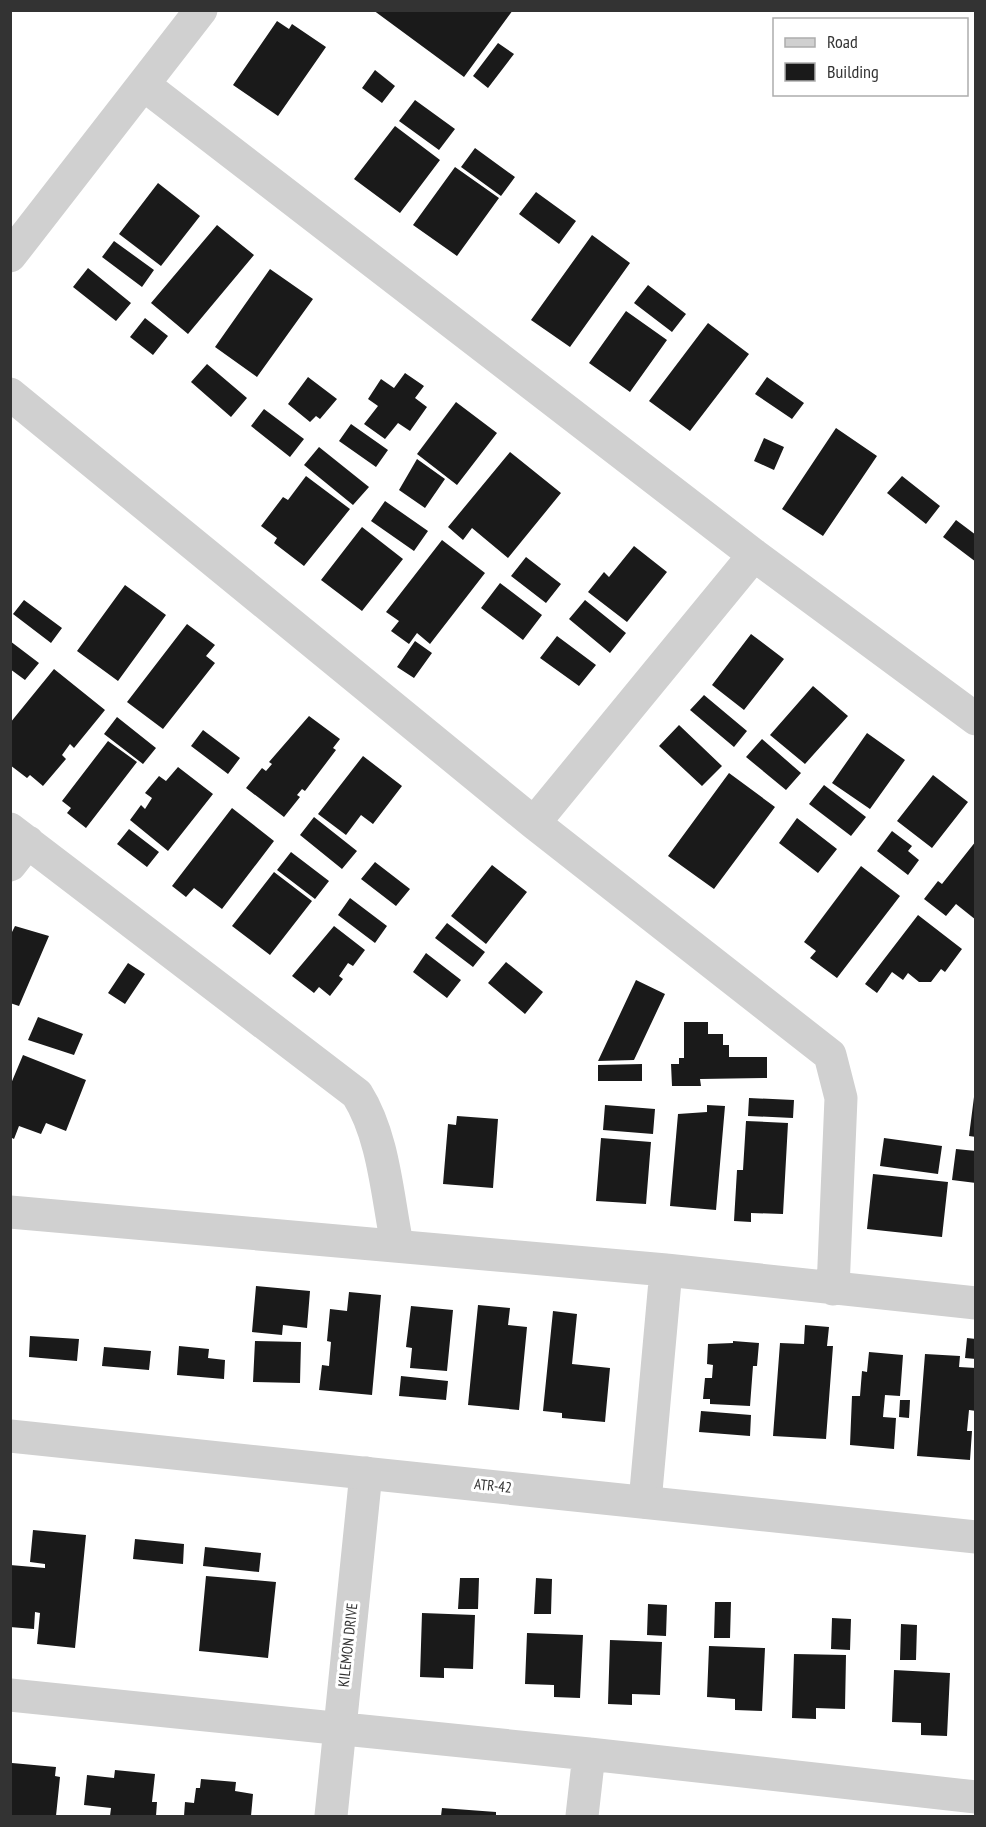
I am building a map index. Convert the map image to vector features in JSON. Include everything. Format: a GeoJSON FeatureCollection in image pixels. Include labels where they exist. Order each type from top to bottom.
{"type":"FeatureCollection","features":[{"type":"Feature","properties":{"kind":"street"},"geometry":{"type":"LineString","coordinates":[[10,256],[201,10]]}},
{"type":"Feature","properties":{"kind":"street"},"geometry":{"type":"LineString","coordinates":[[144,85],[754,555],[975,719]]}},
{"type":"Feature","properties":{"kind":"street"},"geometry":{"type":"LineString","coordinates":[[10,394],[534,823],[830,1055],[841,1098],[833,1289]]}},
{"type":"Feature","properties":{"kind":"street"},"geometry":{"type":"LineString","coordinates":[[534,823],[754,555]]}},
{"type":"Feature","properties":{"kind":"street"},"geometry":{"type":"LineString","coordinates":[[16,845],[357,1094],[368,1111],[374,1132],[397,1244]]}},
{"type":"Feature","properties":{"kind":"street"},"geometry":{"type":"LineString","coordinates":[[10,1212],[397,1244],[666,1270],[975,1304]]}},
{"type":"Feature","properties":{"kind":"street"},"geometry":{"type":"LineString","coordinates":[[645,1502],[666,1270]]}},
{"type":"Feature","properties":{"kind":"street","name":"ATR-42"},"geometry":{"type":"LineString","coordinates":[[10,1436],[975,1537]]}},
{"type":"Feature","properties":{"kind":"street","name":"KILEMON DRIVE"},"geometry":{"type":"LineString","coordinates":[[331,1816],[366,1473]]}},
{"type":"Feature","properties":{"kind":"street"},"geometry":{"type":"LineString","coordinates":[[10,1695],[589,1754],[975,1797]]}},
{"type":"Feature","properties":{"kind":"street"},"geometry":{"type":"LineString","coordinates":[[582,1816],[589,1754]]}},
{"type":"Feature","properties":{"kind":"building"},"geometry":{"type":"Polygon","coordinates":[[[373,10],[513,10],[464,77],[373,10]]]}},
{"type":"Feature","properties":{"kind":"building"},"geometry":{"type":"Polygon","coordinates":[[[277,21],[289,29],[292,24],[326,47],[278,116],[233,85],[277,21]]]}},
{"type":"Feature","properties":{"kind":"building"},"geometry":{"type":"Polygon","coordinates":[[[498,43],[514,54],[488,88],[473,76],[498,43]]]}},
{"type":"Feature","properties":{"kind":"building"},"geometry":{"type":"Polygon","coordinates":[[[375,70],[395,86],[382,103],[362,88],[375,70]]]}},
{"type":"Feature","properties":{"kind":"building"},"geometry":{"type":"Polygon","coordinates":[[[415,100],[455,129],[439,150],[399,121],[415,100]]]}},
{"type":"Feature","properties":{"kind":"building"},"geometry":{"type":"Polygon","coordinates":[[[395,126],[440,160],[400,213],[354,179],[395,126]]]}},
{"type":"Feature","properties":{"kind":"building"},"geometry":{"type":"Polygon","coordinates":[[[475,148],[515,177],[501,196],[461,167],[475,148]]]}},
{"type":"Feature","properties":{"kind":"building"},"geometry":{"type":"Polygon","coordinates":[[[455,167],[499,198],[457,256],[413,225],[455,167]]]}},
{"type":"Feature","properties":{"kind":"building"},"geometry":{"type":"Polygon","coordinates":[[[158,183],[200,216],[161,266],[119,234],[158,183]]]}},
{"type":"Feature","properties":{"kind":"building"},"geometry":{"type":"Polygon","coordinates":[[[536,192],[576,221],[559,244],[519,214],[536,192]]]}},
{"type":"Feature","properties":{"kind":"building"},"geometry":{"type":"Polygon","coordinates":[[[217,225],[254,255],[188,334],[151,303],[217,225]]]}},
{"type":"Feature","properties":{"kind":"building"},"geometry":{"type":"Polygon","coordinates":[[[592,235],[630,263],[570,347],[531,320],[592,235]]]}},
{"type":"Feature","properties":{"kind":"building"},"geometry":{"type":"Polygon","coordinates":[[[114,241],[154,270],[142,287],[102,257],[114,241]]]}},
{"type":"Feature","properties":{"kind":"building"},"geometry":{"type":"Polygon","coordinates":[[[88,268],[131,303],[116,321],[73,287],[88,268]]]}},
{"type":"Feature","properties":{"kind":"building"},"geometry":{"type":"Polygon","coordinates":[[[270,269],[313,299],[257,377],[215,347],[270,269]]]}},
{"type":"Feature","properties":{"kind":"building"},"geometry":{"type":"Polygon","coordinates":[[[648,285],[686,314],[672,332],[634,303],[648,285]]]}},
{"type":"Feature","properties":{"kind":"building"},"geometry":{"type":"Polygon","coordinates":[[[626,311],[667,340],[630,392],[589,363],[626,311]]]}},
{"type":"Feature","properties":{"kind":"building"},"geometry":{"type":"Polygon","coordinates":[[[145,318],[168,336],[153,355],[130,337],[145,318]]]}},
{"type":"Feature","properties":{"kind":"building"},"geometry":{"type":"Polygon","coordinates":[[[708,323],[749,354],[690,431],[649,401],[708,323]]]}},
{"type":"Feature","properties":{"kind":"building"},"geometry":{"type":"Polygon","coordinates":[[[207,364],[247,398],[231,417],[191,382],[207,364]]]}},
{"type":"Feature","properties":{"kind":"building"},"geometry":{"type":"Polygon","coordinates":[[[405,373],[424,386],[415,398],[427,407],[410,431],[398,423],[385,439],[364,424],[378,406],[368,399],[381,379],[394,388],[405,373]]]}},
{"type":"Feature","properties":{"kind":"building"},"geometry":{"type":"Polygon","coordinates":[[[308,377],[337,399],[320,419],[316,416],[310,422],[288,404],[308,377]]]}},
{"type":"Feature","properties":{"kind":"building"},"geometry":{"type":"Polygon","coordinates":[[[767,377],[804,403],[792,419],[755,394],[767,377]]]}},
{"type":"Feature","properties":{"kind":"building"},"geometry":{"type":"Polygon","coordinates":[[[456,402],[497,433],[457,485],[417,454],[456,402]]]}},
{"type":"Feature","properties":{"kind":"building"},"geometry":{"type":"Polygon","coordinates":[[[264,409],[304,439],[290,457],[251,426],[264,409]]]}},
{"type":"Feature","properties":{"kind":"building"},"geometry":{"type":"Polygon","coordinates":[[[351,424],[388,450],[376,467],[339,441],[351,424]]]}},
{"type":"Feature","properties":{"kind":"building"},"geometry":{"type":"Polygon","coordinates":[[[836,428],[877,456],[823,536],[782,509],[836,428]]]}},
{"type":"Feature","properties":{"kind":"building"},"geometry":{"type":"Polygon","coordinates":[[[764,438],[784,447],[774,470],[754,461],[764,438]]]}},
{"type":"Feature","properties":{"kind":"building"},"geometry":{"type":"Polygon","coordinates":[[[319,447],[369,487],[353,505],[304,465],[319,447]]]}},
{"type":"Feature","properties":{"kind":"building"},"geometry":{"type":"Polygon","coordinates":[[[510,452],[561,493],[508,558],[472,528],[463,540],[448,527],[510,452]]]}},
{"type":"Feature","properties":{"kind":"building"},"geometry":{"type":"Polygon","coordinates":[[[417,459],[445,479],[425,508],[399,490],[417,459]]]}},
{"type":"Feature","properties":{"kind":"building"},"geometry":{"type":"Polygon","coordinates":[[[306,476],[350,509],[304,566],[274,543],[277,538],[261,526],[283,497],[288,500],[306,476]]]}},
{"type":"Feature","properties":{"kind":"building"},"geometry":{"type":"Polygon","coordinates":[[[902,476],[940,506],[926,524],[887,493],[902,476]]]}},
{"type":"Feature","properties":{"kind":"building"},"geometry":{"type":"Polygon","coordinates":[[[385,501],[428,531],[414,551],[371,521],[385,501]]]}},
{"type":"Feature","properties":{"kind":"building"},"geometry":{"type":"Polygon","coordinates":[[[956,520],[976,535],[976,562],[943,537],[956,520]]]}},
{"type":"Feature","properties":{"kind":"building"},"geometry":{"type":"Polygon","coordinates":[[[362,527],[403,559],[362,611],[321,580],[362,527]]]}},
{"type":"Feature","properties":{"kind":"building"},"geometry":{"type":"Polygon","coordinates":[[[442,540],[485,573],[430,644],[417,633],[409,644],[391,631],[399,621],[386,612],[442,540]]]}},
{"type":"Feature","properties":{"kind":"building"},"geometry":{"type":"Polygon","coordinates":[[[634,546],[667,572],[627,622],[588,592],[604,572],[609,577],[634,546]]]}},
{"type":"Feature","properties":{"kind":"building"},"geometry":{"type":"Polygon","coordinates":[[[526,557],[561,584],[546,603],[511,576],[526,557]]]}},
{"type":"Feature","properties":{"kind":"building"},"geometry":{"type":"Polygon","coordinates":[[[500,583],[542,615],[523,640],[481,608],[500,583]]]}},
{"type":"Feature","properties":{"kind":"building"},"geometry":{"type":"Polygon","coordinates":[[[125,585],[166,615],[118,681],[77,651],[125,585]]]}},
{"type":"Feature","properties":{"kind":"building"},"geometry":{"type":"Polygon","coordinates":[[[24,600],[62,628],[51,643],[13,614],[24,600]]]}},
{"type":"Feature","properties":{"kind":"building"},"geometry":{"type":"Polygon","coordinates":[[[585,600],[626,633],[610,653],[569,619],[585,600]]]}},
{"type":"Feature","properties":{"kind":"building"},"geometry":{"type":"Polygon","coordinates":[[[187,624],[215,645],[206,656],[215,663],[163,729],[127,702],[187,624]]]}},
{"type":"Feature","properties":{"kind":"building"},"geometry":{"type":"Polygon","coordinates":[[[751,634],[784,659],[744,710],[712,685],[751,634]]]}},
{"type":"Feature","properties":{"kind":"building"},"geometry":{"type":"Polygon","coordinates":[[[557,636],[596,665],[579,686],[540,658],[557,636]]]}},
{"type":"Feature","properties":{"kind":"building"},"geometry":{"type":"Polygon","coordinates":[[[10,641],[39,663],[25,680],[10,669],[10,641]]]}},
{"type":"Feature","properties":{"kind":"building"},"geometry":{"type":"Polygon","coordinates":[[[415,641],[432,653],[414,678],[397,667],[415,641]]]}},
{"type":"Feature","properties":{"kind":"building"},"geometry":{"type":"Polygon","coordinates":[[[54,669],[105,710],[74,748],[70,744],[62,755],[66,759],[43,786],[30,775],[27,778],[10,765],[10,723],[54,669]]]}},
{"type":"Feature","properties":{"kind":"building"},"geometry":{"type":"Polygon","coordinates":[[[813,686],[848,716],[805,764],[770,735],[813,686]]]}},
{"type":"Feature","properties":{"kind":"building"},"geometry":{"type":"Polygon","coordinates":[[[704,695],[747,731],[734,747],[690,710],[704,695]]]}},
{"type":"Feature","properties":{"kind":"building"},"geometry":{"type":"Polygon","coordinates":[[[309,716],[340,739],[333,748],[336,750],[305,791],[302,789],[297,795],[300,797],[284,817],[246,788],[262,768],[266,771],[272,764],[269,762],[309,716]]]}},
{"type":"Feature","properties":{"kind":"building"},"geometry":{"type":"Polygon","coordinates":[[[117,717],[156,748],[143,764],[104,734],[117,717]]]}},
{"type":"Feature","properties":{"kind":"building"},"geometry":{"type":"Polygon","coordinates":[[[679,725],[722,766],[702,786],[659,746],[679,725]]]}},
{"type":"Feature","properties":{"kind":"building"},"geometry":{"type":"Polygon","coordinates":[[[203,730],[240,758],[228,774],[191,746],[203,730]]]}},
{"type":"Feature","properties":{"kind":"building"},"geometry":{"type":"Polygon","coordinates":[[[867,733],[905,760],[870,809],[832,783],[867,733]]]}},
{"type":"Feature","properties":{"kind":"building"},"geometry":{"type":"Polygon","coordinates":[[[762,739],[801,773],[786,790],[746,757],[762,739]]]}},
{"type":"Feature","properties":{"kind":"building"},"geometry":{"type":"Polygon","coordinates":[[[108,741],[137,762],[86,828],[67,813],[71,808],[62,801],[108,741]]]}},
{"type":"Feature","properties":{"kind":"building"},"geometry":{"type":"Polygon","coordinates":[[[363,756],[402,786],[373,824],[361,815],[346,835],[318,814],[363,756]]]}},
{"type":"Feature","properties":{"kind":"building"},"geometry":{"type":"Polygon","coordinates":[[[178,767],[213,794],[168,851],[130,820],[141,805],[145,809],[152,798],[145,793],[159,776],[166,781],[178,767]]]}},
{"type":"Feature","properties":{"kind":"building"},"geometry":{"type":"Polygon","coordinates":[[[729,773],[775,807],[714,889],[668,856],[729,773]]]}},
{"type":"Feature","properties":{"kind":"building"},"geometry":{"type":"Polygon","coordinates":[[[933,775],[968,802],[932,848],[897,821],[933,775]]]}},
{"type":"Feature","properties":{"kind":"building"},"geometry":{"type":"Polygon","coordinates":[[[824,785],[866,817],[851,836],[809,804],[824,785]]]}},
{"type":"Feature","properties":{"kind":"building"},"geometry":{"type":"Polygon","coordinates":[[[232,808],[274,841],[222,909],[194,888],[186,897],[172,886],[232,808]]]}},
{"type":"Feature","properties":{"kind":"building"},"geometry":{"type":"Polygon","coordinates":[[[314,817],[357,851],[342,869],[300,835],[314,817]]]}},
{"type":"Feature","properties":{"kind":"building"},"geometry":{"type":"Polygon","coordinates":[[[797,818],[837,849],[818,873],[779,843],[797,818]]]}},
{"type":"Feature","properties":{"kind":"building"},"geometry":{"type":"Polygon","coordinates":[[[129,829],[159,852],[147,867],[117,844],[129,829]]]}},
{"type":"Feature","properties":{"kind":"building"},"geometry":{"type":"Polygon","coordinates":[[[892,831],[912,846],[908,851],[919,860],[908,875],[877,851],[892,831]]]}},
{"type":"Feature","properties":{"kind":"building"},"geometry":{"type":"Polygon","coordinates":[[[976,841],[976,920],[956,904],[946,916],[924,899],[938,881],[942,884],[976,841]]]}},
{"type":"Feature","properties":{"kind":"building"},"geometry":{"type":"Polygon","coordinates":[[[291,852],[329,881],[315,899],[277,870],[291,852]]]}},
{"type":"Feature","properties":{"kind":"building"},"geometry":{"type":"Polygon","coordinates":[[[375,862],[410,889],[396,906],[361,879],[375,862]]]}},
{"type":"Feature","properties":{"kind":"building"},"geometry":{"type":"Polygon","coordinates":[[[492,865],[527,892],[486,944],[451,916],[492,865]]]}},
{"type":"Feature","properties":{"kind":"building"},"geometry":{"type":"Polygon","coordinates":[[[861,866],[900,896],[837,978],[810,958],[816,951],[804,942],[861,866]]]}},
{"type":"Feature","properties":{"kind":"building"},"geometry":{"type":"Polygon","coordinates":[[[274,872],[312,901],[270,955],[232,926],[274,872]]]}},
{"type":"Feature","properties":{"kind":"building"},"geometry":{"type":"Polygon","coordinates":[[[350,898],[387,926],[375,943],[338,915],[350,898]]]}},
{"type":"Feature","properties":{"kind":"building"},"geometry":{"type":"Polygon","coordinates":[[[918,915],[962,949],[945,972],[941,969],[931,982],[919,982],[908,973],[903,980],[892,972],[877,993],[865,984],[918,915]]]}},
{"type":"Feature","properties":{"kind":"building"},"geometry":{"type":"Polygon","coordinates":[[[447,923],[485,952],[473,967],[435,938],[447,923]]]}},
{"type":"Feature","properties":{"kind":"building"},"geometry":{"type":"Polygon","coordinates":[[[15,926],[49,936],[19,1006],[10,1003],[10,936],[15,926]]]}},
{"type":"Feature","properties":{"kind":"building"},"geometry":{"type":"Polygon","coordinates":[[[334,926],[365,950],[353,966],[348,963],[339,976],[343,979],[330,996],[319,987],[314,993],[292,976],[334,926]]]}},
{"type":"Feature","properties":{"kind":"building"},"geometry":{"type":"Polygon","coordinates":[[[426,953],[461,980],[447,998],[413,972],[426,953]]]}},
{"type":"Feature","properties":{"kind":"building"},"geometry":{"type":"Polygon","coordinates":[[[506,962],[543,992],[525,1014],[488,983],[506,962]]]}},
{"type":"Feature","properties":{"kind":"building"},"geometry":{"type":"Polygon","coordinates":[[[128,963],[145,974],[125,1004],[108,993],[128,963]]]}},
{"type":"Feature","properties":{"kind":"building"},"geometry":{"type":"Polygon","coordinates":[[[636,980],[665,994],[634,1060],[598,1061],[636,980]]]}},
{"type":"Feature","properties":{"kind":"building"},"geometry":{"type":"Polygon","coordinates":[[[38,1017],[83,1034],[74,1055],[28,1040],[38,1017]]]}},
{"type":"Feature","properties":{"kind":"building"},"geometry":{"type":"Polygon","coordinates":[[[684,1022],[708,1022],[708,1034],[723,1034],[723,1045],[729,1045],[729,1057],[767,1057],[767,1078],[700,1079],[701,1086],[672,1086],[671,1064],[679,1064],[679,1058],[684,1058],[684,1022]]]}},
{"type":"Feature","properties":{"kind":"building"},"geometry":{"type":"Polygon","coordinates":[[[23,1055],[86,1080],[66,1131],[46,1123],[41,1134],[19,1126],[14,1139],[10,1137],[10,1086],[23,1055]]]}},
{"type":"Feature","properties":{"kind":"building"},"geometry":{"type":"Polygon","coordinates":[[[642,1064],[642,1081],[598,1081],[598,1065],[642,1064]]]}},
{"type":"Feature","properties":{"kind":"building"},"geometry":{"type":"Polygon","coordinates":[[[974,1097],[976,1097],[976,1137],[969,1136],[974,1097]]]}},
{"type":"Feature","properties":{"kind":"building"},"geometry":{"type":"Polygon","coordinates":[[[749,1098],[794,1100],[793,1118],[748,1116],[749,1098]]]}},
{"type":"Feature","properties":{"kind":"building"},"geometry":{"type":"Polygon","coordinates":[[[605,1105],[655,1109],[653,1134],[603,1130],[605,1105]]]}},
{"type":"Feature","properties":{"kind":"building"},"geometry":{"type":"Polygon","coordinates":[[[707,1105],[725,1106],[716,1210],[670,1206],[678,1114],[707,1112],[707,1105]]]}},
{"type":"Feature","properties":{"kind":"building"},"geometry":{"type":"Polygon","coordinates":[[[457,1116],[498,1119],[493,1188],[443,1184],[448,1124],[456,1125],[457,1116]]]}},
{"type":"Feature","properties":{"kind":"building"},"geometry":{"type":"Polygon","coordinates":[[[746,1121],[788,1123],[783,1214],[751,1213],[751,1222],[734,1221],[737,1170],[743,1170],[746,1121]]]}},
{"type":"Feature","properties":{"kind":"building"},"geometry":{"type":"Polygon","coordinates":[[[601,1138],[651,1142],[646,1204],[596,1201],[601,1138]]]}},
{"type":"Feature","properties":{"kind":"building"},"geometry":{"type":"Polygon","coordinates":[[[884,1138],[942,1146],[938,1174],[880,1166],[884,1138]]]}},
{"type":"Feature","properties":{"kind":"building"},"geometry":{"type":"Polygon","coordinates":[[[956,1149],[976,1151],[976,1183],[952,1180],[956,1149]]]}},
{"type":"Feature","properties":{"kind":"building"},"geometry":{"type":"Polygon","coordinates":[[[873,1174],[948,1182],[942,1237],[867,1229],[873,1174]]]}},
{"type":"Feature","properties":{"kind":"building"},"geometry":{"type":"Polygon","coordinates":[[[256,1286],[310,1291],[307,1328],[283,1325],[282,1335],[252,1332],[256,1286]]]}},
{"type":"Feature","properties":{"kind":"building"},"geometry":{"type":"Polygon","coordinates":[[[349,1292],[381,1295],[372,1395],[319,1390],[322,1365],[329,1366],[331,1342],[327,1341],[330,1309],[347,1311],[349,1292]]]}},
{"type":"Feature","properties":{"kind":"building"},"geometry":{"type":"Polygon","coordinates":[[[478,1305],[510,1308],[508,1325],[527,1327],[519,1410],[468,1405],[478,1305]]]}},
{"type":"Feature","properties":{"kind":"building"},"geometry":{"type":"Polygon","coordinates":[[[411,1306],[453,1310],[447,1371],[410,1368],[412,1348],[406,1347],[411,1306]]]}},
{"type":"Feature","properties":{"kind":"building"},"geometry":{"type":"Polygon","coordinates":[[[553,1311],[577,1314],[572,1364],[610,1368],[605,1422],[562,1418],[562,1413],[543,1411],[553,1311]]]}},
{"type":"Feature","properties":{"kind":"building"},"geometry":{"type":"Polygon","coordinates":[[[805,1325],[829,1327],[827,1346],[833,1346],[826,1439],[773,1436],[780,1343],[804,1344],[805,1325]]]}},
{"type":"Feature","properties":{"kind":"building"},"geometry":{"type":"Polygon","coordinates":[[[30,1336],[79,1339],[77,1361],[29,1357],[30,1336]]]}},
{"type":"Feature","properties":{"kind":"building"},"geometry":{"type":"Polygon","coordinates":[[[967,1338],[976,1339],[976,1359],[965,1358],[967,1338]]]}},
{"type":"Feature","properties":{"kind":"building"},"geometry":{"type":"Polygon","coordinates":[[[255,1341],[301,1342],[300,1383],[253,1382],[255,1341]]]}},
{"type":"Feature","properties":{"kind":"building"},"geometry":{"type":"Polygon","coordinates":[[[733,1341],[759,1343],[757,1366],[753,1366],[750,1406],[710,1404],[710,1399],[703,1399],[705,1378],[712,1378],[713,1365],[707,1364],[708,1344],[733,1343],[733,1341]]]}},
{"type":"Feature","properties":{"kind":"building"},"geometry":{"type":"Polygon","coordinates":[[[179,1346],[209,1349],[208,1358],[225,1360],[224,1379],[177,1375],[179,1346]]]}},
{"type":"Feature","properties":{"kind":"building"},"geometry":{"type":"Polygon","coordinates":[[[104,1347],[151,1351],[149,1370],[102,1366],[104,1347]]]}},
{"type":"Feature","properties":{"kind":"building"},"geometry":{"type":"Polygon","coordinates":[[[869,1352],[903,1355],[900,1396],[885,1395],[883,1417],[896,1418],[894,1449],[850,1445],[852,1396],[860,1396],[862,1371],[867,1372],[869,1352]]]}},
{"type":"Feature","properties":{"kind":"building"},"geometry":{"type":"Polygon","coordinates":[[[925,1354],[960,1356],[959,1367],[976,1368],[976,1411],[969,1410],[967,1431],[972,1431],[970,1460],[917,1456],[925,1354]]]}},
{"type":"Feature","properties":{"kind":"building"},"geometry":{"type":"Polygon","coordinates":[[[401,1376],[448,1381],[446,1400],[399,1396],[401,1376]]]}},
{"type":"Feature","properties":{"kind":"building"},"geometry":{"type":"Polygon","coordinates":[[[900,1400],[910,1400],[909,1418],[899,1417],[900,1400]]]}},
{"type":"Feature","properties":{"kind":"building"},"geometry":{"type":"Polygon","coordinates":[[[701,1411],[751,1415],[750,1436],[699,1432],[701,1411]]]}},
{"type":"Feature","properties":{"kind":"building"},"geometry":{"type":"Polygon","coordinates":[[[33,1530],[86,1535],[75,1648],[37,1644],[40,1613],[35,1612],[34,1629],[10,1627],[10,1565],[45,1568],[45,1564],[30,1562],[33,1530]]]}},
{"type":"Feature","properties":{"kind":"building"},"geometry":{"type":"Polygon","coordinates":[[[135,1539],[184,1544],[183,1564],[133,1559],[135,1539]]]}},
{"type":"Feature","properties":{"kind":"building"},"geometry":{"type":"Polygon","coordinates":[[[205,1547],[261,1553],[259,1572],[203,1566],[205,1547]]]}},
{"type":"Feature","properties":{"kind":"building"},"geometry":{"type":"Polygon","coordinates":[[[206,1576],[276,1582],[268,1658],[199,1651],[206,1576]]]}},
{"type":"Feature","properties":{"kind":"building"},"geometry":{"type":"Polygon","coordinates":[[[460,1578],[479,1578],[478,1609],[458,1609],[460,1578]]]}},
{"type":"Feature","properties":{"kind":"building"},"geometry":{"type":"Polygon","coordinates":[[[536,1578],[552,1579],[551,1614],[534,1614],[536,1578]]]}},
{"type":"Feature","properties":{"kind":"building"},"geometry":{"type":"Polygon","coordinates":[[[715,1602],[731,1602],[730,1638],[714,1638],[715,1602]]]}},
{"type":"Feature","properties":{"kind":"building"},"geometry":{"type":"Polygon","coordinates":[[[648,1604],[667,1605],[666,1636],[647,1635],[648,1604]]]}},
{"type":"Feature","properties":{"kind":"building"},"geometry":{"type":"Polygon","coordinates":[[[422,1613],[475,1615],[473,1669],[444,1668],[444,1678],[420,1677],[422,1613]]]}},
{"type":"Feature","properties":{"kind":"building"},"geometry":{"type":"Polygon","coordinates":[[[832,1618],[851,1619],[850,1650],[831,1649],[832,1618]]]}},
{"type":"Feature","properties":{"kind":"building"},"geometry":{"type":"Polygon","coordinates":[[[901,1624],[917,1625],[916,1660],[900,1660],[901,1624]]]}},
{"type":"Feature","properties":{"kind":"building"},"geometry":{"type":"Polygon","coordinates":[[[527,1633],[583,1635],[580,1698],[554,1697],[554,1685],[525,1684],[527,1633]]]}},
{"type":"Feature","properties":{"kind":"building"},"geometry":{"type":"Polygon","coordinates":[[[610,1640],[662,1642],[660,1695],[632,1694],[632,1705],[608,1704],[610,1640]]]}},
{"type":"Feature","properties":{"kind":"building"},"geometry":{"type":"Polygon","coordinates":[[[709,1646],[765,1648],[762,1711],[735,1710],[735,1699],[707,1697],[709,1646]]]}},
{"type":"Feature","properties":{"kind":"building"},"geometry":{"type":"Polygon","coordinates":[[[794,1654],[846,1655],[845,1709],[816,1708],[816,1719],[792,1718],[794,1654]]]}},
{"type":"Feature","properties":{"kind":"building"},"geometry":{"type":"Polygon","coordinates":[[[894,1670],[950,1673],[947,1736],[921,1735],[921,1723],[892,1722],[894,1670]]]}},
{"type":"Feature","properties":{"kind":"building"},"geometry":{"type":"Polygon","coordinates":[[[12,1763],[56,1767],[55,1776],[60,1777],[56,1816],[10,1816],[12,1763]]]}},
{"type":"Feature","properties":{"kind":"building"},"geometry":{"type":"Polygon","coordinates":[[[115,1770],[155,1774],[152,1802],[157,1802],[156,1816],[110,1816],[111,1808],[84,1805],[87,1775],[114,1778],[115,1770]]]}},
{"type":"Feature","properties":{"kind":"building"},"geometry":{"type":"Polygon","coordinates":[[[201,1779],[236,1782],[235,1791],[253,1794],[251,1816],[184,1816],[185,1802],[194,1803],[196,1788],[200,1788],[201,1779]]]}},
{"type":"Feature","properties":{"kind":"building"},"geometry":{"type":"Polygon","coordinates":[[[442,1808],[496,1812],[496,1816],[441,1816],[442,1808]]]}}]}
